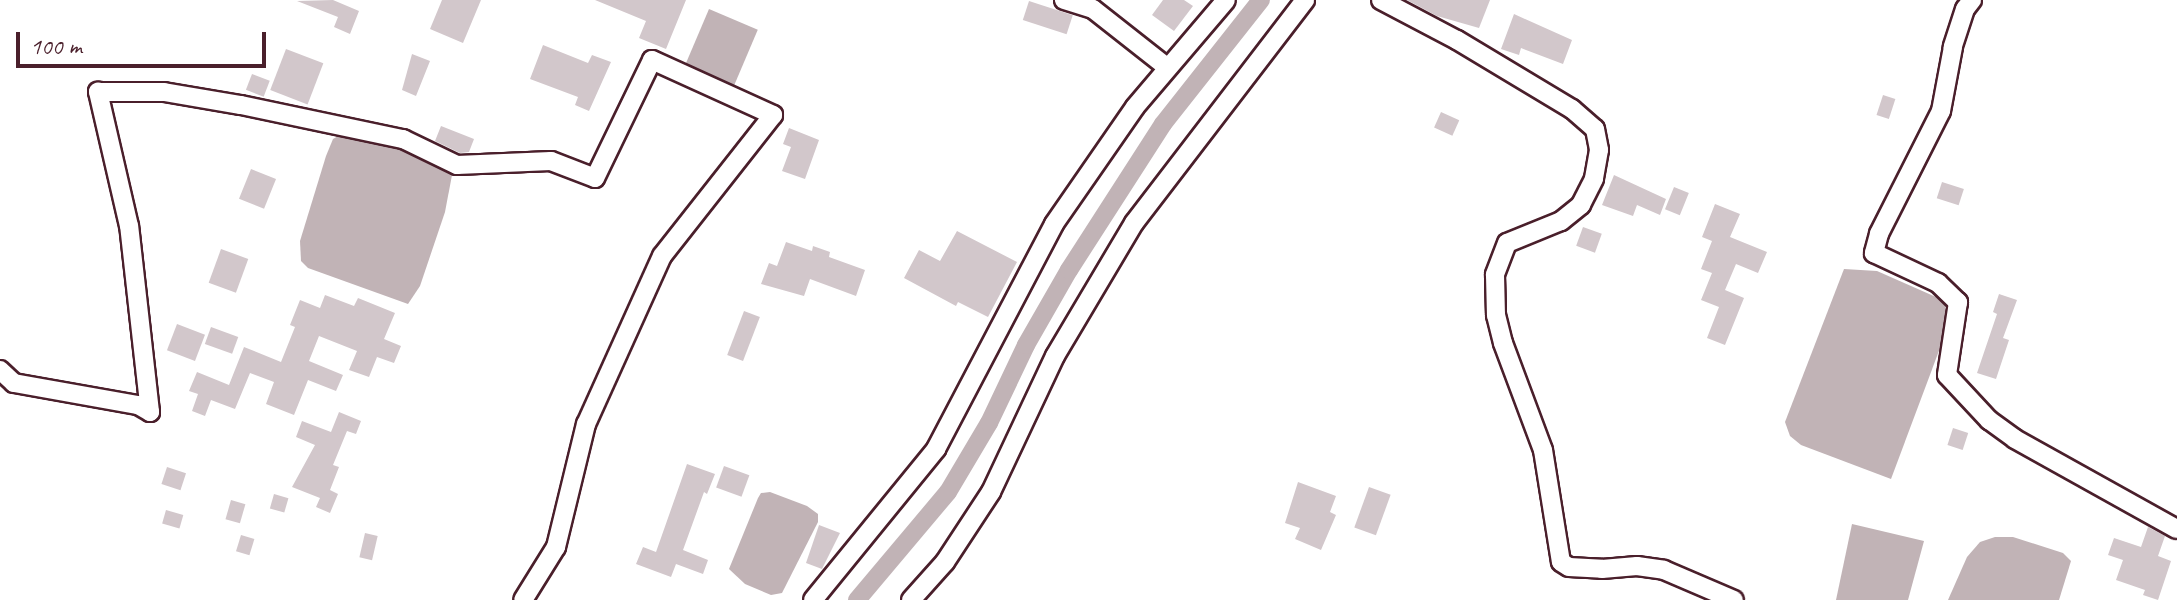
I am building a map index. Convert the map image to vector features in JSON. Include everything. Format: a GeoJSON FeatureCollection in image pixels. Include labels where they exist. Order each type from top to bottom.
{"type":"FeatureCollection","features":[{"type":"Feature","properties":{"kind":"street"},"geometry":{"type":"LineString","coordinates":[[1064,0],[1093,9],[1168,68]]}},
{"type":"Feature","properties":{"kind":"street"},"geometry":{"type":"LineString","coordinates":[[813,600],[936,449],[1054,224],[1135,107],[1226,0]]}},
{"type":"Feature","properties":{"kind":"street"},"geometry":{"type":"LineString","coordinates":[[911,600],[945,562],[991,492],[1055,356],[1134,223],[1305,0]]}},
{"type":"Feature","properties":{"kind":"street"},"geometry":{"type":"LineString","coordinates":[[1381,0],[1572,109],[1595,129],[1599,150],[1594,179],[1581,205],[1561,221],[1507,243],[1495,275],[1496,315],[1503,343],[1543,450],[1561,562],[1569,567],[1602,569],[1637,566],[1664,570],[1734,600]]}},
{"type":"Feature","properties":{"kind":"street"},"geometry":{"type":"LineString","coordinates":[[1972,0],[1965,9],[1953,47],[1941,111],[1879,234],[1874,253],[1938,283],[1958,302],[1947,375],[1989,420],[2015,439],[2177,529]]}},
{"type":"Feature","properties":{"kind":"street"},"geometry":{"type":"LineString","coordinates":[[0,370],[14,383],[138,405],[150,412],[129,226],[98,92],[164,92],[403,139],[457,165],[551,161],[595,178],[652,60],[773,115],[662,256],[586,424],[556,547],[523,600]]}},
{"type":"Feature","properties":{"kind":"shaded area"},"geometry":{"type":"Polygon","coordinates":[[[709,9],[758,30],[734,87],[685,66],[709,9]]]}},
{"type":"Feature","properties":{"kind":"shaded area"},"geometry":{"type":"Polygon","coordinates":[[[340,135],[392,143],[446,167],[452,175],[445,212],[420,286],[408,304],[308,268],[301,261],[300,241],[326,156],[333,139],[340,135]]]}},
{"type":"Feature","properties":{"kind":"shaded area"},"geometry":{"type":"Polygon","coordinates":[[[1844,269],[1877,271],[1945,301],[1946,332],[1891,479],[1801,445],[1790,436],[1785,422],[1844,269]]]}},
{"type":"Feature","properties":{"kind":"shaded area"},"geometry":{"type":"Polygon","coordinates":[[[770,492],[807,506],[818,514],[818,522],[782,593],[771,595],[745,584],[729,569],[758,498],[761,493],[770,492]]]}},
{"type":"Feature","properties":{"kind":"shaded area"},"geometry":{"type":"Polygon","coordinates":[[[1852,524],[1924,541],[1908,600],[1836,600],[1852,524]]]}},
{"type":"Feature","properties":{"kind":"shaded area"},"geometry":{"type":"Polygon","coordinates":[[[1995,537],[2013,537],[2063,553],[2071,561],[2059,600],[1948,600],[1967,557],[1980,542],[1995,537]]]}},
{"type":"Feature","properties":{"kind":"building"},"geometry":{"type":"Polygon","coordinates":[[[333,0],[359,11],[350,34],[334,27],[338,17],[297,1],[333,0]]]}},
{"type":"Feature","properties":{"kind":"building"},"geometry":{"type":"Polygon","coordinates":[[[442,0],[481,0],[463,43],[430,29],[442,0]]]}},
{"type":"Feature","properties":{"kind":"building"},"geometry":{"type":"Polygon","coordinates":[[[595,0],[686,0],[666,49],[639,38],[646,21],[595,0]]]}},
{"type":"Feature","properties":{"kind":"building"},"geometry":{"type":"Polygon","coordinates":[[[1163,0],[1184,0],[1193,6],[1174,31],[1152,15],[1163,0]]]}},
{"type":"Feature","properties":{"kind":"building"},"geometry":{"type":"Polygon","coordinates":[[[1407,0],[1490,0],[1479,28],[1437,16],[1407,0]]]}},
{"type":"Feature","properties":{"kind":"building"},"geometry":{"type":"Polygon","coordinates":[[[1029,1],[1073,15],[1067,34],[1023,20],[1029,1]]]}},
{"type":"Feature","properties":{"kind":"building"},"geometry":{"type":"Polygon","coordinates":[[[1514,14],[1572,40],[1563,64],[1521,48],[1519,55],[1501,49],[1514,14]]]}},
{"type":"Feature","properties":{"kind":"building"},"geometry":{"type":"Polygon","coordinates":[[[543,45],[588,63],[592,55],[611,62],[589,111],[575,105],[578,97],[530,79],[543,45]]]}},
{"type":"Feature","properties":{"kind":"building"},"geometry":{"type":"Polygon","coordinates":[[[286,49],[323,63],[308,104],[270,90],[286,49]]]}},
{"type":"Feature","properties":{"kind":"building"},"geometry":{"type":"Polygon","coordinates":[[[412,54],[430,61],[416,96],[402,90],[412,54]]]}},
{"type":"Feature","properties":{"kind":"building"},"geometry":{"type":"Polygon","coordinates":[[[252,74],[270,81],[264,97],[246,90],[252,74]]]}},
{"type":"Feature","properties":{"kind":"building"},"geometry":{"type":"Polygon","coordinates":[[[1883,95],[1895,99],[1889,119],[1877,115],[1883,95]]]}},
{"type":"Feature","properties":{"kind":"building"},"geometry":{"type":"Polygon","coordinates":[[[1441,112],[1459,120],[1452,136],[1434,128],[1441,112]]]}},
{"type":"Feature","properties":{"kind":"building"},"geometry":{"type":"Polygon","coordinates":[[[441,126],[474,139],[469,152],[460,153],[435,141],[441,126]]]}},
{"type":"Feature","properties":{"kind":"building"},"geometry":{"type":"Polygon","coordinates":[[[789,128],[819,140],[805,179],[782,171],[791,147],[783,144],[789,128]]]}},
{"type":"Feature","properties":{"kind":"building"},"geometry":{"type":"Polygon","coordinates":[[[251,169],[276,179],[264,209],[239,199],[251,169]]]}},
{"type":"Feature","properties":{"kind":"building"},"geometry":{"type":"Polygon","coordinates":[[[1614,175],[1666,199],[1660,215],[1637,205],[1633,216],[1602,205],[1614,175]]]}},
{"type":"Feature","properties":{"kind":"building"},"geometry":{"type":"Polygon","coordinates":[[[1942,182],[1964,189],[1959,205],[1937,198],[1942,182]]]}},
{"type":"Feature","properties":{"kind":"building"},"geometry":{"type":"Polygon","coordinates":[[[1674,187],[1689,193],[1680,215],[1665,209],[1674,187]]]}},
{"type":"Feature","properties":{"kind":"building"},"geometry":{"type":"Polygon","coordinates":[[[1715,204],[1740,214],[1730,237],[1767,252],[1758,273],[1736,264],[1725,290],[1744,298],[1725,345],[1707,338],[1719,307],[1701,300],[1712,273],[1701,269],[1712,241],[1702,237],[1715,204]]]}},
{"type":"Feature","properties":{"kind":"building"},"geometry":{"type":"Polygon","coordinates":[[[1583,227],[1602,234],[1595,253],[1576,246],[1583,227]]]}},
{"type":"Feature","properties":{"kind":"building"},"geometry":{"type":"Polygon","coordinates":[[[957,231],[1017,262],[988,317],[958,302],[956,306],[904,278],[919,250],[940,261],[957,231]]]}},
{"type":"Feature","properties":{"kind":"building"},"geometry":{"type":"Polygon","coordinates":[[[786,242],[812,251],[813,246],[830,252],[829,257],[865,270],[856,296],[810,279],[804,296],[761,284],[769,263],[777,266],[786,242]]]}},
{"type":"Feature","properties":{"kind":"building"},"geometry":{"type":"Polygon","coordinates":[[[221,249],[248,259],[236,293],[209,283],[221,249]]]}},
{"type":"Feature","properties":{"kind":"building"},"geometry":{"type":"Polygon","coordinates":[[[1999,294],[2017,300],[2003,338],[2009,340],[1996,379],[1977,373],[1997,314],[1993,312],[1999,294]]]}},
{"type":"Feature","properties":{"kind":"building"},"geometry":{"type":"Polygon","coordinates":[[[325,295],[354,306],[358,298],[395,313],[384,339],[401,346],[394,363],[377,357],[369,377],[349,370],[357,351],[319,336],[309,361],[343,375],[336,391],[308,380],[294,415],[266,404],[274,382],[250,373],[235,409],[211,400],[205,416],[192,411],[198,394],[189,391],[197,372],[229,385],[244,347],[281,362],[295,327],[290,325],[300,300],[320,308],[325,295]]]}},
{"type":"Feature","properties":{"kind":"building"},"geometry":{"type":"Polygon","coordinates":[[[744,311],[760,317],[743,361],[727,355],[744,311]]]}},
{"type":"Feature","properties":{"kind":"building"},"geometry":{"type":"Polygon","coordinates":[[[177,324],[205,335],[195,361],[167,350],[177,324]]]}},
{"type":"Feature","properties":{"kind":"building"},"geometry":{"type":"Polygon","coordinates":[[[211,327],[238,337],[232,354],[205,344],[211,327]]]}},
{"type":"Feature","properties":{"kind":"building"},"geometry":{"type":"Polygon","coordinates":[[[339,412],[361,421],[356,434],[347,431],[333,465],[339,467],[330,490],[338,494],[330,513],[316,507],[320,498],[292,487],[315,445],[296,437],[302,421],[331,432],[339,412]]]}},
{"type":"Feature","properties":{"kind":"building"},"geometry":{"type":"Polygon","coordinates":[[[1953,428],[1968,433],[1963,450],[1947,445],[1953,428]]]}},
{"type":"Feature","properties":{"kind":"building"},"geometry":{"type":"Polygon","coordinates":[[[687,464],[715,474],[707,494],[704,492],[683,550],[708,560],[703,574],[676,564],[671,577],[636,564],[643,547],[656,552],[687,464]]]}},
{"type":"Feature","properties":{"kind":"building"},"geometry":{"type":"Polygon","coordinates":[[[724,466],[749,475],[742,497],[716,488],[724,466]]]}},
{"type":"Feature","properties":{"kind":"building"},"geometry":{"type":"Polygon","coordinates":[[[167,467],[186,473],[180,490],[161,484],[167,467]]]}},
{"type":"Feature","properties":{"kind":"building"},"geometry":{"type":"Polygon","coordinates":[[[1298,482],[1336,496],[1330,512],[1336,515],[1321,550],[1295,539],[1300,528],[1285,523],[1298,482]]]}},
{"type":"Feature","properties":{"kind":"building"},"geometry":{"type":"Polygon","coordinates":[[[1369,487],[1391,495],[1376,535],[1354,527],[1369,487]]]}},
{"type":"Feature","properties":{"kind":"building"},"geometry":{"type":"Polygon","coordinates":[[[274,494],[288,498],[284,513],[270,508],[274,494]]]}},
{"type":"Feature","properties":{"kind":"building"},"geometry":{"type":"Polygon","coordinates":[[[231,500],[245,504],[240,523],[225,519],[231,500]]]}},
{"type":"Feature","properties":{"kind":"building"},"geometry":{"type":"Polygon","coordinates":[[[166,510],[183,515],[179,528],[162,523],[166,510]]]}},
{"type":"Feature","properties":{"kind":"building"},"geometry":{"type":"Polygon","coordinates":[[[819,525],[840,533],[822,569],[806,563],[819,525]]]}},
{"type":"Feature","properties":{"kind":"building"},"geometry":{"type":"Polygon","coordinates":[[[2148,527],[2165,536],[2158,556],[2171,561],[2158,600],[2143,595],[2145,590],[2116,580],[2123,560],[2108,555],[2114,538],[2141,547],[2148,527]]]}},
{"type":"Feature","properties":{"kind":"building"},"geometry":{"type":"Polygon","coordinates":[[[365,533],[378,536],[372,560],[359,557],[365,533]]]}},
{"type":"Feature","properties":{"kind":"building"},"geometry":{"type":"Polygon","coordinates":[[[241,535],[254,539],[249,555],[236,551],[241,535]]]}},
{"type":"Feature","properties":{"kind":"waterway"},"geometry":{"type":"LineString","coordinates":[[857,600],[948,492],[989,423],[1026,345],[1069,270],[1163,124],[1261,0]]}}]}
